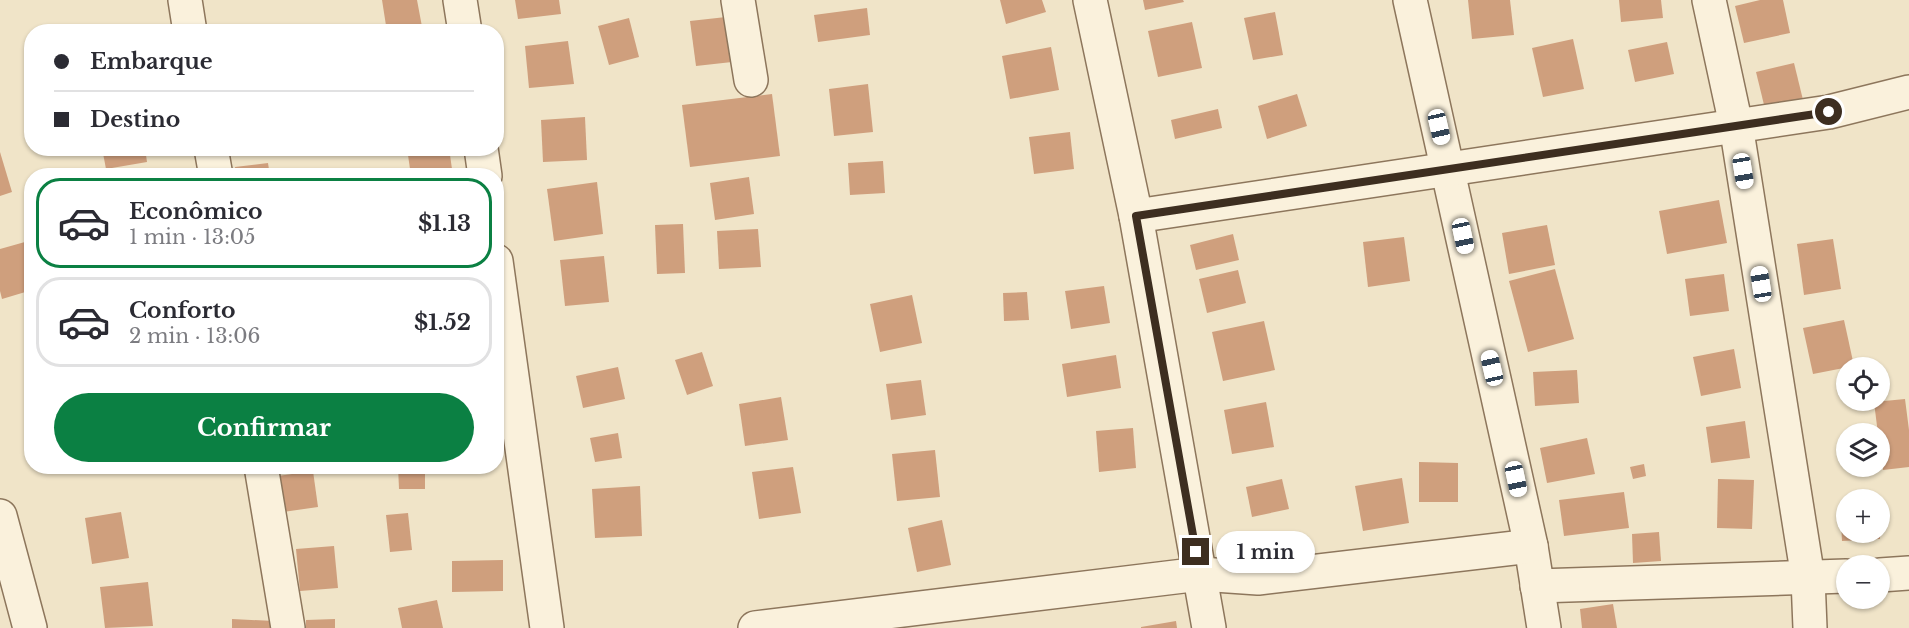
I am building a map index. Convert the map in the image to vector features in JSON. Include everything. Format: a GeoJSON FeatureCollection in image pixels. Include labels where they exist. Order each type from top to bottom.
{"type":"FeatureCollection","features":[{"type":"Feature","properties":{"kind":"street"},"geometry":{"type":"LineString","coordinates":[[185,0],[189,24]]}},
{"type":"Feature","properties":{"kind":"street"},"geometry":{"type":"LineString","coordinates":[[460,0],[464,24]]}},
{"type":"Feature","properties":{"kind":"street"},"geometry":{"type":"LineString","coordinates":[[738,0],[751,80]]}},
{"type":"Feature","properties":{"kind":"street"},"geometry":{"type":"LineString","coordinates":[[1090,0],[1136,216],[1209,628]]}},
{"type":"Feature","properties":{"kind":"street"},"geometry":{"type":"LineString","coordinates":[[1410,0],[1531,546],[1544,628]]}},
{"type":"Feature","properties":{"kind":"street"},"geometry":{"type":"LineString","coordinates":[[1709,0],[1736,125],[1808,578],[1810,628]]}},
{"type":"Feature","properties":{"kind":"street"},"geometry":{"type":"LineString","coordinates":[[1136,216],[1829,112],[1909,92]]}},
{"type":"Feature","properties":{"kind":"street"},"geometry":{"type":"LineString","coordinates":[[504,319],[547,628]]}},
{"type":"Feature","properties":{"kind":"street"},"geometry":{"type":"LineString","coordinates":[[262,474],[288,628]]}},
{"type":"Feature","properties":{"kind":"street"},"geometry":{"type":"LineString","coordinates":[[0,516],[30,628]]}},
{"type":"Feature","properties":{"kind":"street"},"geometry":{"type":"LineString","coordinates":[[755,628],[1200,574],[1258,578],[1531,546]]}},
{"type":"Feature","properties":{"kind":"street"},"geometry":{"type":"LineString","coordinates":[[1890,574],[1909,573]]}},
{"type":"Feature","properties":{"kind":"street"},"geometry":{"type":"LineString","coordinates":[[1538,586],[1836,577]]}},
{"type":"Feature","properties":{"kind":"building"},"geometry":{"type":"Polygon","coordinates":[[[382,0],[417,0],[422,24],[386,24],[382,0]]]}},
{"type":"Feature","properties":{"kind":"building"},"geometry":{"type":"Polygon","coordinates":[[[515,0],[559,0],[561,14],[518,19],[515,0]]]}},
{"type":"Feature","properties":{"kind":"building"},"geometry":{"type":"Polygon","coordinates":[[[1000,0],[1042,0],[1046,12],[1006,24],[1000,0]]]}},
{"type":"Feature","properties":{"kind":"building"},"geometry":{"type":"Polygon","coordinates":[[[1143,0],[1183,0],[1184,2],[1145,10],[1143,0]]]}},
{"type":"Feature","properties":{"kind":"building"},"geometry":{"type":"Polygon","coordinates":[[[1468,0],[1510,0],[1514,35],[1472,39],[1468,0]]]}},
{"type":"Feature","properties":{"kind":"building"},"geometry":{"type":"Polygon","coordinates":[[[1619,0],[1661,0],[1663,18],[1621,22],[1619,0]]]}},
{"type":"Feature","properties":{"kind":"building"},"geometry":{"type":"Polygon","coordinates":[[[1760,0],[1783,0],[1790,33],[1744,43],[1735,6],[1760,0]]]}},
{"type":"Feature","properties":{"kind":"building"},"geometry":{"type":"Polygon","coordinates":[[[867,8],[870,35],[818,42],[814,15],[867,8]]]}},
{"type":"Feature","properties":{"kind":"building"},"geometry":{"type":"Polygon","coordinates":[[[1275,12],[1283,55],[1253,60],[1244,18],[1275,12]]]}},
{"type":"Feature","properties":{"kind":"building"},"geometry":{"type":"Polygon","coordinates":[[[726,17],[732,62],[696,66],[690,21],[726,17]]]}},
{"type":"Feature","properties":{"kind":"building"},"geometry":{"type":"Polygon","coordinates":[[[629,18],[639,57],[609,65],[598,26],[629,18]]]}},
{"type":"Feature","properties":{"kind":"building"},"geometry":{"type":"Polygon","coordinates":[[[1192,22],[1202,68],[1158,77],[1148,31],[1192,22]]]}},
{"type":"Feature","properties":{"kind":"building"},"geometry":{"type":"Polygon","coordinates":[[[1573,39],[1584,89],[1543,97],[1532,48],[1573,39]]]}},
{"type":"Feature","properties":{"kind":"building"},"geometry":{"type":"Polygon","coordinates":[[[568,41],[574,84],[529,88],[525,46],[568,41]]]}},
{"type":"Feature","properties":{"kind":"building"},"geometry":{"type":"Polygon","coordinates":[[[1667,42],[1674,74],[1635,82],[1628,50],[1667,42]]]}},
{"type":"Feature","properties":{"kind":"building"},"geometry":{"type":"Polygon","coordinates":[[[1051,47],[1059,90],[1010,99],[1002,56],[1051,47]]]}},
{"type":"Feature","properties":{"kind":"building"},"geometry":{"type":"Polygon","coordinates":[[[1794,63],[1804,104],[1766,113],[1756,72],[1794,63]]]}},
{"type":"Feature","properties":{"kind":"building"},"geometry":{"type":"Polygon","coordinates":[[[868,84],[873,132],[834,136],[829,89],[868,84]]]}},
{"type":"Feature","properties":{"kind":"building"},"geometry":{"type":"Polygon","coordinates":[[[772,94],[780,156],[690,167],[682,105],[772,94]]]}},
{"type":"Feature","properties":{"kind":"building"},"geometry":{"type":"Polygon","coordinates":[[[1297,94],[1307,126],[1267,139],[1258,106],[1297,94]]]}},
{"type":"Feature","properties":{"kind":"building"},"geometry":{"type":"Polygon","coordinates":[[[1218,109],[1222,128],[1175,139],[1171,120],[1218,109]]]}},
{"type":"Feature","properties":{"kind":"building"},"geometry":{"type":"Polygon","coordinates":[[[585,117],[587,160],[543,162],[541,120],[585,117]]]}},
{"type":"Feature","properties":{"kind":"building"},"geometry":{"type":"Polygon","coordinates":[[[1070,132],[1074,169],[1034,174],[1029,137],[1070,132]]]}},
{"type":"Feature","properties":{"kind":"building"},"geometry":{"type":"Polygon","coordinates":[[[0,152],[12,192],[0,196],[0,152]]]}},
{"type":"Feature","properties":{"kind":"building"},"geometry":{"type":"Polygon","coordinates":[[[104,156],[146,156],[147,162],[106,168],[104,156]]]}},
{"type":"Feature","properties":{"kind":"building"},"geometry":{"type":"Polygon","coordinates":[[[408,156],[450,156],[452,168],[410,168],[408,156]]]}},
{"type":"Feature","properties":{"kind":"building"},"geometry":{"type":"Polygon","coordinates":[[[883,161],[885,193],[850,195],[848,163],[883,161]]]}},
{"type":"Feature","properties":{"kind":"building"},"geometry":{"type":"Polygon","coordinates":[[[268,163],[269,168],[235,168],[268,163]]]}},
{"type":"Feature","properties":{"kind":"building"},"geometry":{"type":"Polygon","coordinates":[[[749,177],[754,214],[715,220],[710,183],[749,177]]]}},
{"type":"Feature","properties":{"kind":"building"},"geometry":{"type":"Polygon","coordinates":[[[597,182],[603,234],[554,241],[547,189],[597,182]]]}},
{"type":"Feature","properties":{"kind":"building"},"geometry":{"type":"Polygon","coordinates":[[[1719,200],[1727,243],[1667,254],[1659,211],[1719,200]]]}},
{"type":"Feature","properties":{"kind":"building"},"geometry":{"type":"Polygon","coordinates":[[[683,224],[685,273],[657,274],[655,225],[683,224]]]}},
{"type":"Feature","properties":{"kind":"building"},"geometry":{"type":"Polygon","coordinates":[[[1547,225],[1555,265],[1509,274],[1502,233],[1547,225]]]}},
{"type":"Feature","properties":{"kind":"building"},"geometry":{"type":"Polygon","coordinates":[[[758,229],[761,267],[719,269],[717,231],[758,229]]]}},
{"type":"Feature","properties":{"kind":"building"},"geometry":{"type":"Polygon","coordinates":[[[1233,234],[1239,260],[1196,270],[1190,245],[1233,234]]]}},
{"type":"Feature","properties":{"kind":"building"},"geometry":{"type":"Polygon","coordinates":[[[1404,237],[1410,281],[1368,287],[1363,242],[1404,237]]]}},
{"type":"Feature","properties":{"kind":"building"},"geometry":{"type":"Polygon","coordinates":[[[1833,239],[1841,289],[1804,295],[1797,244],[1833,239]]]}},
{"type":"Feature","properties":{"kind":"building"},"geometry":{"type":"Polygon","coordinates":[[[24,242],[24,292],[2,299],[0,291],[0,249],[24,242]]]}},
{"type":"Feature","properties":{"kind":"building"},"geometry":{"type":"Polygon","coordinates":[[[604,256],[609,302],[565,306],[560,260],[604,256]]]}},
{"type":"Feature","properties":{"kind":"building"},"geometry":{"type":"Polygon","coordinates":[[[1555,269],[1574,339],[1528,352],[1509,281],[1555,269]]]}},
{"type":"Feature","properties":{"kind":"building"},"geometry":{"type":"Polygon","coordinates":[[[1238,270],[1246,303],[1207,313],[1199,279],[1238,270]]]}},
{"type":"Feature","properties":{"kind":"building"},"geometry":{"type":"Polygon","coordinates":[[[1724,274],[1729,311],[1690,316],[1685,279],[1724,274]]]}},
{"type":"Feature","properties":{"kind":"building"},"geometry":{"type":"Polygon","coordinates":[[[1104,286],[1110,323],[1071,329],[1065,291],[1104,286]]]}},
{"type":"Feature","properties":{"kind":"building"},"geometry":{"type":"Polygon","coordinates":[[[1027,292],[1029,320],[1004,321],[1003,293],[1027,292]]]}},
{"type":"Feature","properties":{"kind":"building"},"geometry":{"type":"Polygon","coordinates":[[[912,295],[922,343],[880,352],[870,304],[912,295]]]}},
{"type":"Feature","properties":{"kind":"building"},"geometry":{"type":"Polygon","coordinates":[[[1844,320],[1852,357],[1836,357],[1836,370],[1813,374],[1803,328],[1844,320]]]}},
{"type":"Feature","properties":{"kind":"building"},"geometry":{"type":"Polygon","coordinates":[[[1264,321],[1275,370],[1223,381],[1212,332],[1264,321]]]}},
{"type":"Feature","properties":{"kind":"building"},"geometry":{"type":"Polygon","coordinates":[[[1734,349],[1741,388],[1701,396],[1693,357],[1734,349]]]}},
{"type":"Feature","properties":{"kind":"building"},"geometry":{"type":"Polygon","coordinates":[[[702,352],[713,386],[687,395],[675,360],[702,352]]]}},
{"type":"Feature","properties":{"kind":"building"},"geometry":{"type":"Polygon","coordinates":[[[1116,355],[1121,388],[1067,397],[1062,364],[1116,355]]]}},
{"type":"Feature","properties":{"kind":"building"},"geometry":{"type":"Polygon","coordinates":[[[618,367],[625,399],[583,408],[576,376],[618,367]]]}},
{"type":"Feature","properties":{"kind":"building"},"geometry":{"type":"Polygon","coordinates":[[[1577,370],[1579,403],[1535,406],[1533,372],[1577,370]]]}},
{"type":"Feature","properties":{"kind":"building"},"geometry":{"type":"Polygon","coordinates":[[[921,380],[926,415],[891,420],[886,384],[921,380]]]}},
{"type":"Feature","properties":{"kind":"building"},"geometry":{"type":"Polygon","coordinates":[[[781,397],[788,440],[745,446],[739,404],[781,397]]]}},
{"type":"Feature","properties":{"kind":"building"},"geometry":{"type":"Polygon","coordinates":[[[1905,399],[1909,430],[1909,467],[1890,469],[1890,423],[1877,423],[1875,411],[1890,411],[1890,400],[1905,399]]]}},
{"type":"Feature","properties":{"kind":"building"},"geometry":{"type":"Polygon","coordinates":[[[1266,402],[1274,447],[1232,454],[1224,410],[1266,402]]]}},
{"type":"Feature","properties":{"kind":"building"},"geometry":{"type":"Polygon","coordinates":[[[1745,421],[1750,458],[1711,463],[1706,427],[1745,421]]]}},
{"type":"Feature","properties":{"kind":"building"},"geometry":{"type":"Polygon","coordinates":[[[1133,428],[1136,468],[1099,472],[1096,431],[1133,428]]]}},
{"type":"Feature","properties":{"kind":"building"},"geometry":{"type":"Polygon","coordinates":[[[618,433],[622,458],[595,462],[590,438],[618,433]]]}},
{"type":"Feature","properties":{"kind":"building"},"geometry":{"type":"Polygon","coordinates":[[[1587,438],[1595,474],[1547,483],[1540,448],[1587,438]]]}},
{"type":"Feature","properties":{"kind":"building"},"geometry":{"type":"Polygon","coordinates":[[[935,450],[940,497],[897,501],[892,454],[935,450]]]}},
{"type":"Feature","properties":{"kind":"building"},"geometry":{"type":"Polygon","coordinates":[[[1419,462],[1458,463],[1458,502],[1419,502],[1419,462]]]}},
{"type":"Feature","properties":{"kind":"building"},"geometry":{"type":"Polygon","coordinates":[[[1644,464],[1646,476],[1633,479],[1630,467],[1644,464]]]}},
{"type":"Feature","properties":{"kind":"building"},"geometry":{"type":"Polygon","coordinates":[[[793,467],[801,513],[759,519],[752,472],[793,467]]]}},
{"type":"Feature","properties":{"kind":"building"},"geometry":{"type":"Polygon","coordinates":[[[313,474],[318,507],[283,512],[278,476],[313,474]]]}},
{"type":"Feature","properties":{"kind":"building"},"geometry":{"type":"Polygon","coordinates":[[[398,474],[425,474],[425,489],[399,489],[398,474]]]}},
{"type":"Feature","properties":{"kind":"building"},"geometry":{"type":"Polygon","coordinates":[[[1402,478],[1409,523],[1363,531],[1355,486],[1402,478]]]}},
{"type":"Feature","properties":{"kind":"building"},"geometry":{"type":"Polygon","coordinates":[[[1282,479],[1289,509],[1252,517],[1246,487],[1282,479]]]}},
{"type":"Feature","properties":{"kind":"building"},"geometry":{"type":"Polygon","coordinates":[[[1718,479],[1754,480],[1752,529],[1717,528],[1718,479]]]}},
{"type":"Feature","properties":{"kind":"building"},"geometry":{"type":"Polygon","coordinates":[[[640,486],[642,536],[595,538],[592,489],[640,486]]]}},
{"type":"Feature","properties":{"kind":"building"},"geometry":{"type":"Polygon","coordinates":[[[1624,492],[1629,528],[1564,536],[1559,500],[1624,492]]]}},
{"type":"Feature","properties":{"kind":"building"},"geometry":{"type":"Polygon","coordinates":[[[121,512],[129,558],[92,564],[85,518],[121,512]]]}},
{"type":"Feature","properties":{"kind":"building"},"geometry":{"type":"Polygon","coordinates":[[[408,513],[412,550],[390,552],[386,515],[408,513]]]}},
{"type":"Feature","properties":{"kind":"building"},"geometry":{"type":"Polygon","coordinates":[[[942,520],[951,565],[917,572],[908,528],[942,520]]]}},
{"type":"Feature","properties":{"kind":"building"},"geometry":{"type":"Polygon","coordinates":[[[1659,532],[1661,561],[1633,563],[1632,534],[1659,532]]]}},
{"type":"Feature","properties":{"kind":"building"},"geometry":{"type":"Polygon","coordinates":[[[334,546],[338,588],[300,591],[296,549],[334,546]]]}},
{"type":"Feature","properties":{"kind":"building"},"geometry":{"type":"Polygon","coordinates":[[[503,560],[503,591],[452,592],[452,561],[503,560]]]}},
{"type":"Feature","properties":{"kind":"building"},"geometry":{"type":"Polygon","coordinates":[[[148,582],[153,626],[105,628],[100,587],[148,582]]]}},
{"type":"Feature","properties":{"kind":"building"},"geometry":{"type":"Polygon","coordinates":[[[437,600],[443,628],[402,628],[398,608],[437,600]]]}},
{"type":"Feature","properties":{"kind":"building"},"geometry":{"type":"Polygon","coordinates":[[[1613,604],[1617,628],[1582,628],[1580,609],[1613,604]]]}},
{"type":"Feature","properties":{"kind":"building"},"geometry":{"type":"Polygon","coordinates":[[[232,619],[274,621],[274,628],[232,628],[232,619]]]}},
{"type":"Feature","properties":{"kind":"building"},"geometry":{"type":"Polygon","coordinates":[[[335,619],[335,628],[306,628],[306,620],[335,619]]]}},
{"type":"Feature","properties":{"kind":"building"},"geometry":{"type":"Polygon","coordinates":[[[1176,621],[1177,628],[1141,628],[1141,627],[1176,621]]]}},
{"type":"Feature","properties":{"kind":"route"},"geometry":{"type":"LineString","coordinates":[[1196,552],[1136,216],[1829,112]]}}]}
